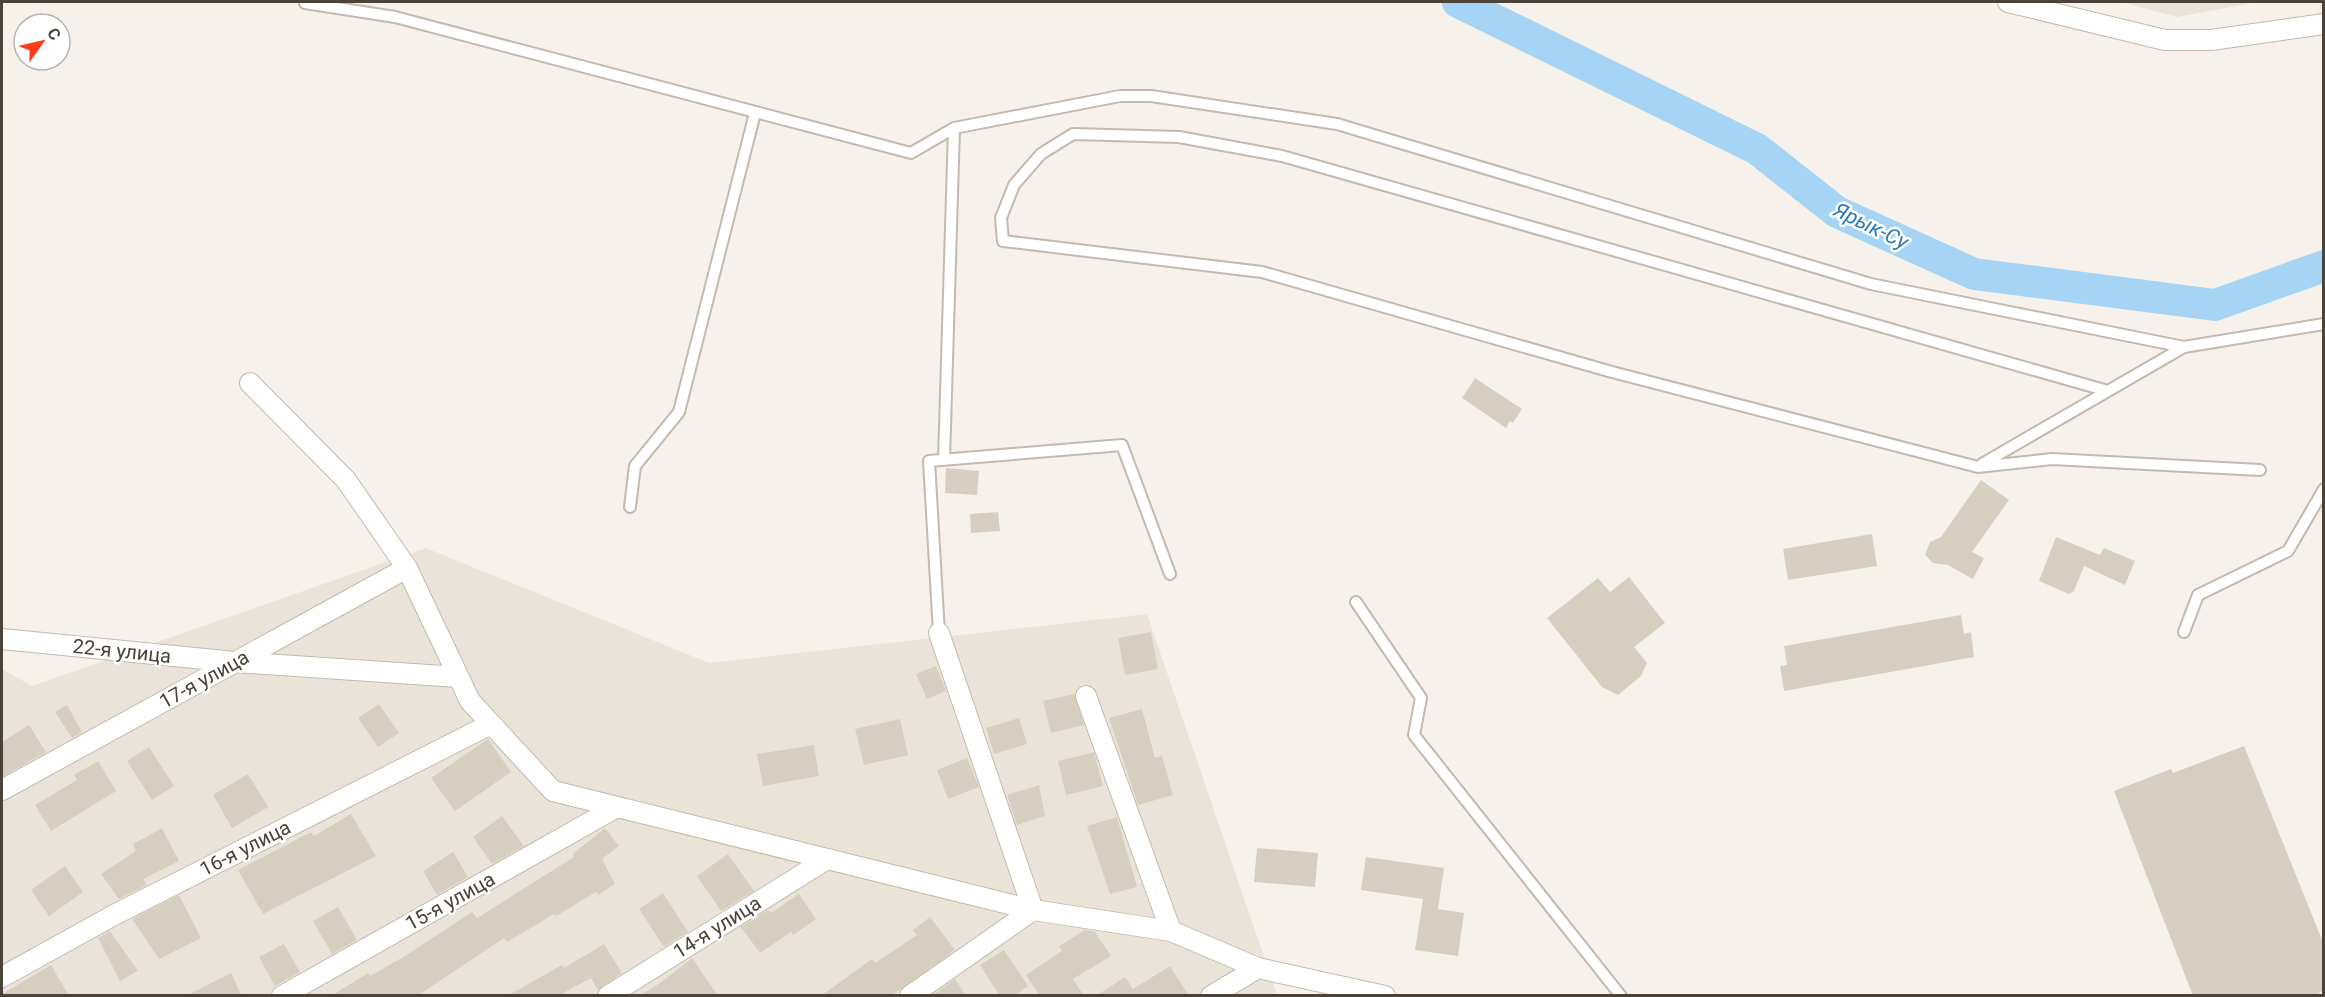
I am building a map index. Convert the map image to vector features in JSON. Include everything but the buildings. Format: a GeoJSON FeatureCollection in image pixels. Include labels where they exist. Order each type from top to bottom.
{"type":"FeatureCollection","features":[{"type":"Feature","properties":{"kind":"street"},"geometry":{"type":"LineString","coordinates":[[2008,2],[2075,10],[2165,40],[2211,40],[2324,24]]}},
{"type":"Feature","properties":{"kind":"street"},"geometry":{"type":"LineString","coordinates":[[250,383],[346,480],[407,568],[470,701],[553,791],[1034,910],[1171,931],[1258,968],[1385,996]]}},
{"type":"Feature","properties":{"kind":"street","name":"17-я улица"},"geometry":{"type":"LineString","coordinates":[[2,790],[407,568]]}},
{"type":"Feature","properties":{"kind":"street"},"geometry":{"type":"LineString","coordinates":[[939,633],[1034,910]]}},
{"type":"Feature","properties":{"kind":"street","name":"22-я улица"},"geometry":{"type":"LineString","coordinates":[[2,639],[235,662],[458,677]]}},
{"type":"Feature","properties":{"kind":"street"},"geometry":{"type":"LineString","coordinates":[[1086,696],[1171,931]]}},
{"type":"Feature","properties":{"kind":"street","name":"16-я улица"},"geometry":{"type":"LineString","coordinates":[[2,977],[114,915],[491,724]]}},
{"type":"Feature","properties":{"kind":"street","name":"15-я улица"},"geometry":{"type":"LineString","coordinates":[[282,996],[617,807]]}},
{"type":"Feature","properties":{"kind":"street","name":"14-я улица"},"geometry":{"type":"LineString","coordinates":[[608,996],[826,859]]}},
{"type":"Feature","properties":{"kind":"street"},"geometry":{"type":"LineString","coordinates":[[910,996],[1034,910]]}},
{"type":"Feature","properties":{"kind":"street"},"geometry":{"type":"LineString","coordinates":[[1211,996],[1258,968]]}},
{"type":"Feature","properties":{"kind":"lane"},"geometry":{"type":"LineString","coordinates":[[305,3],[395,17],[911,153],[954,128],[1120,96],[1151,96],[1337,124],[1871,284],[2184,347],[2324,324]]}},
{"type":"Feature","properties":{"kind":"lane"},"geometry":{"type":"LineString","coordinates":[[630,507],[635,466],[679,412],[755,113]]}},
{"type":"Feature","properties":{"kind":"lane"},"geometry":{"type":"LineString","coordinates":[[945,460],[954,128]]}},
{"type":"Feature","properties":{"kind":"lane"},"geometry":{"type":"LineString","coordinates":[[2108,391],[1282,156],[1179,137],[1073,134],[1041,154],[1014,185],[1001,218],[1003,241],[1262,272],[1612,372],[1978,467],[2052,459],[2260,470]]}},
{"type":"Feature","properties":{"kind":"lane"},"geometry":{"type":"LineString","coordinates":[[1978,467],[2184,347]]}},
{"type":"Feature","properties":{"kind":"lane"},"geometry":{"type":"LineString","coordinates":[[939,633],[929,461],[1122,445],[1170,574]]}},
{"type":"Feature","properties":{"kind":"lane"},"geometry":{"type":"LineString","coordinates":[[2184,633],[2198,595],[2288,551],[2324,489]]}},
{"type":"Feature","properties":{"kind":"lane"},"geometry":{"type":"LineString","coordinates":[[1356,602],[1421,698],[1414,735],[1621,996]]}},
{"type":"Feature","properties":{"kind":"shaded area"},"geometry":{"type":"Polygon","coordinates":[[[2121,2],[2258,2],[2177,17],[2121,2]]]}},
{"type":"Feature","properties":{"kind":"shaded area"},"geometry":{"type":"Polygon","coordinates":[[[426,548],[709,663],[1147,614],[1277,995],[2,995],[2,669],[32,686],[426,548]]]}},
{"type":"Feature","properties":{"kind":"waterway","name":"Ярык-Су"},"geometry":{"type":"LineString","coordinates":[[1458,2],[1757,149],[1837,212],[1974,274],[2215,305],[2324,266]]}}]}
